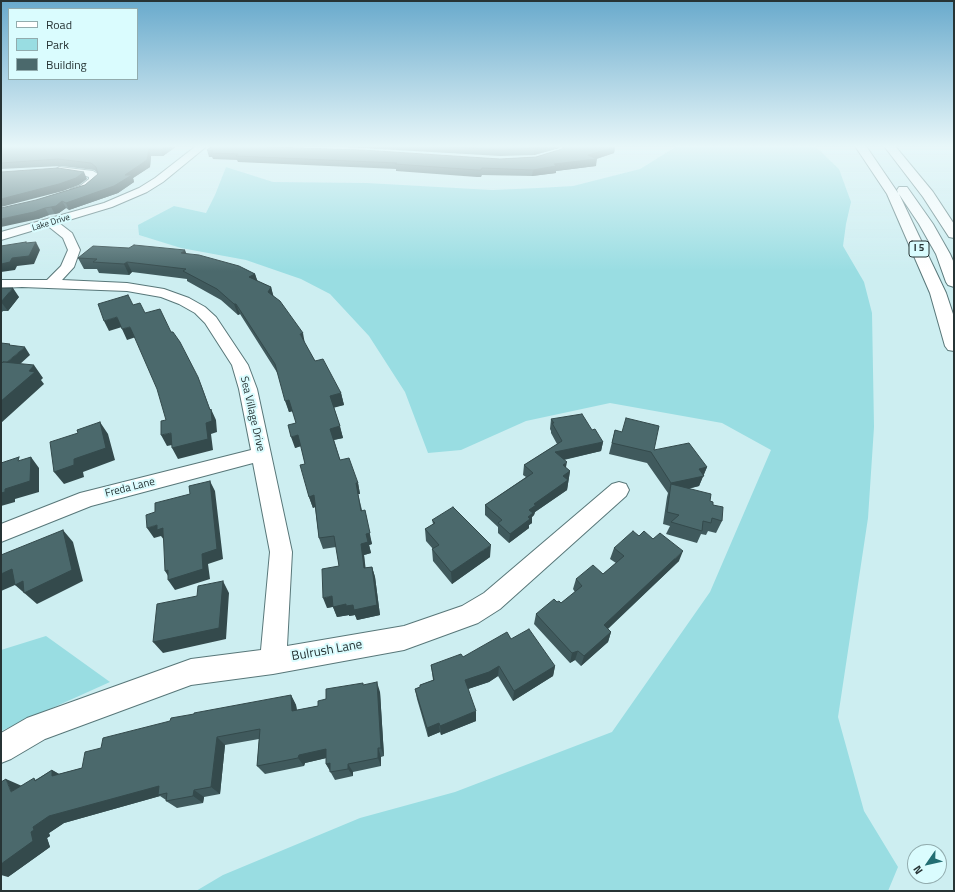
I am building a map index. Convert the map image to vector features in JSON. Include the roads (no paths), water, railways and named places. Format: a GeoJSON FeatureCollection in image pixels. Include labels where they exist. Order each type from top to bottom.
{"type":"FeatureCollection","features":[{"type":"Feature","properties":{"kind":"highway","name":"I 5"},"geometry":{"type":"LineString","coordinates":[[889,188],[893,194],[938,293],[954,346]]}},
{"type":"Feature","properties":{"kind":"highway"},"geometry":{"type":"LineString","coordinates":[[901,188],[926,224],[943,254],[954,282]]}},
{"type":"Feature","properties":{"kind":"highway"},"geometry":{"type":"LineString","coordinates":[[922,188],[954,234]]}},
{"type":"Feature","properties":{"kind":"highway"},"geometry":{"type":"LineString","coordinates":[[934,188],[954,214]]}},
{"type":"Feature","properties":{"kind":"street"},"geometry":{"type":"LineString","coordinates":[[67,194],[85,188]]}},
{"type":"Feature","properties":{"kind":"street","name":"Lake Drive"},"geometry":{"type":"LineString","coordinates":[[1,236],[51,223],[108,205],[147,188]]}},
{"type":"Feature","properties":{"kind":"street"},"geometry":{"type":"LineString","coordinates":[[51,223],[68,236],[74,250],[67,267],[51,284]]}},
{"type":"Feature","properties":{"kind":"street","name":"Sea Village Drive"},"geometry":{"type":"LineString","coordinates":[[1,284],[126,287],[164,293],[184,301],[200,310],[211,320],[240,365],[248,389],[281,552],[273,661]]}},
{"type":"Feature","properties":{"kind":"street","name":"Freda Lane"},"geometry":{"type":"LineString","coordinates":[[1,533],[87,499],[262,454]]}},
{"type":"Feature","properties":{"kind":"street","name":"Bulrush Lane"},"geometry":{"type":"LineString","coordinates":[[1,749],[37,728],[191,672],[273,661],[404,638],[469,615],[492,600],[619,490]]}}]}
